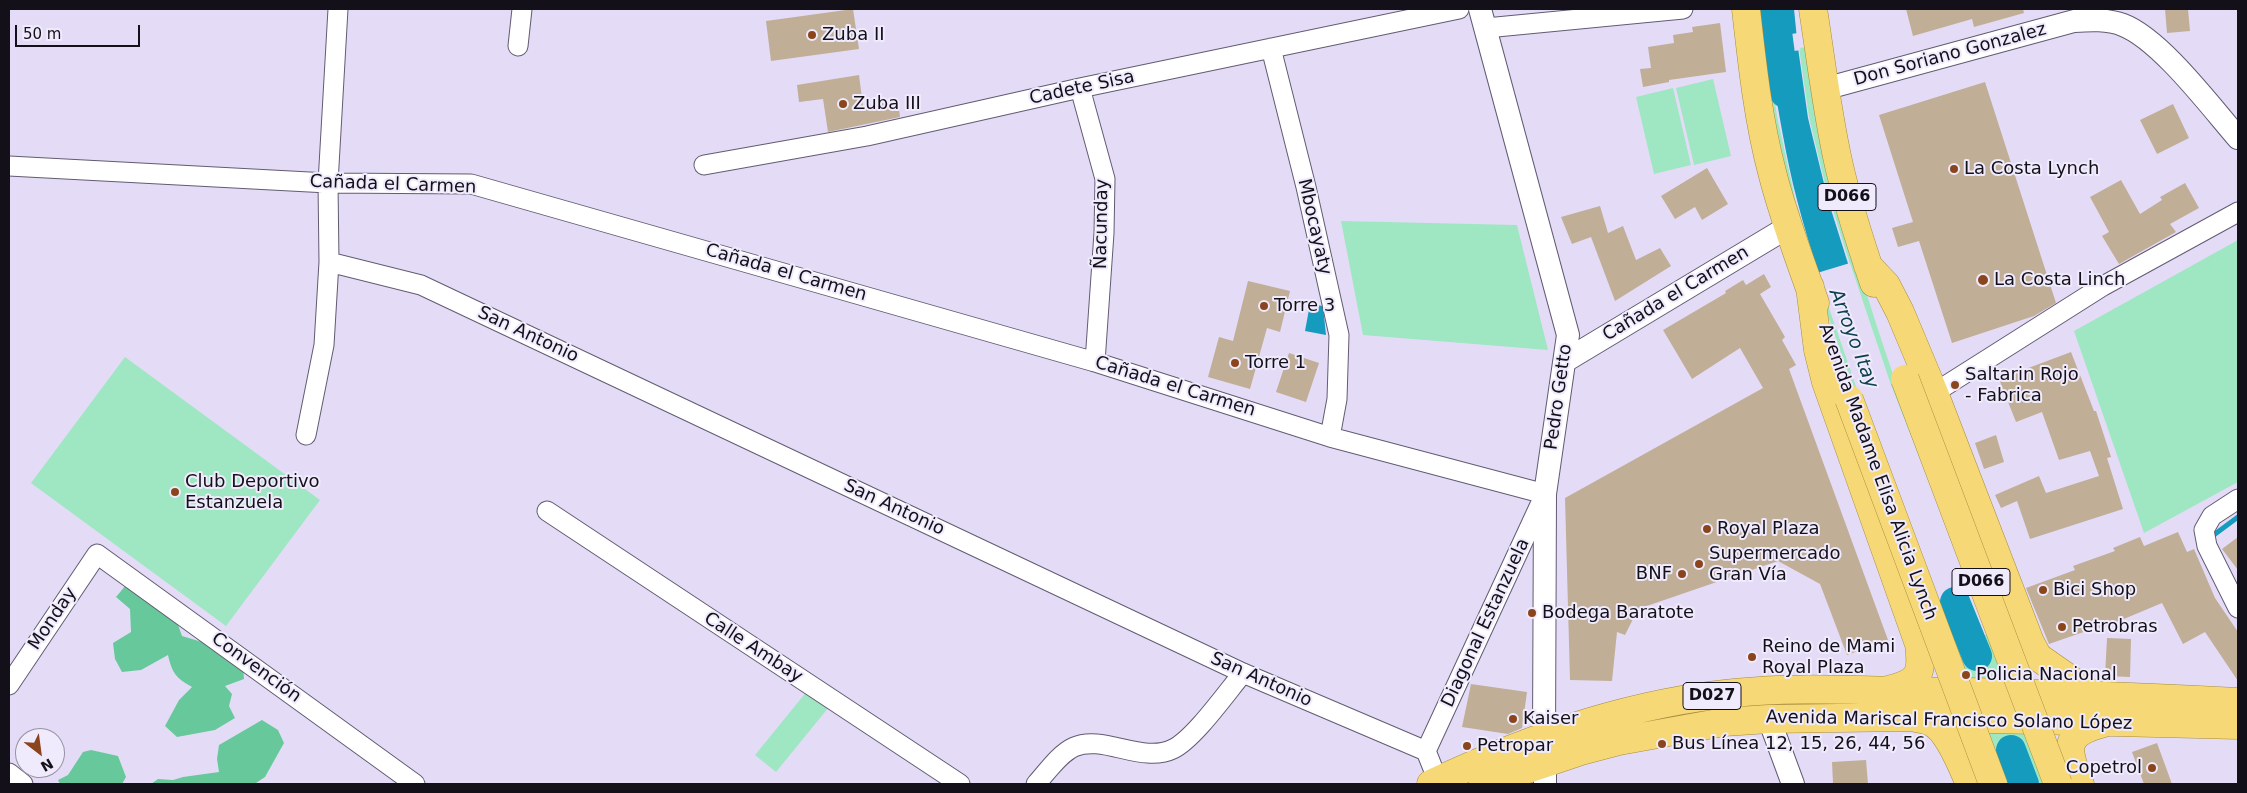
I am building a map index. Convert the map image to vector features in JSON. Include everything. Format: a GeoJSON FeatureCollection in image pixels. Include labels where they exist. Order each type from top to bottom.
{"type":"FeatureCollection","features":[{"type":"Feature","properties":{"kind":"highway","name":"Avenida Madame Elisa Alicia Lynch"},"geometry":{"type":"LineString","coordinates":[[1746,9],[1762,130],[1788,227],[1849,399],[1994,784]]}},
{"type":"Feature","properties":{"kind":"highway","name":"D066"},"geometry":{"type":"LineString","coordinates":[[1814,9],[1824,88],[1838,161],[1868,266],[1906,379],[2058,784]]}},
{"type":"Feature","properties":{"kind":"highway"},"geometry":{"type":"LineString","coordinates":[[1868,266],[1886,285],[1934,393],[2030,642],[2038,656],[2091,694]]}},
{"type":"Feature","properties":{"kind":"highway"},"geometry":{"type":"LineString","coordinates":[[1810,287],[1818,350],[1826,382],[1919,644],[1922,664],[1915,679],[1906,686],[1886,691]]}},
{"type":"Feature","properties":{"kind":"highway","name":"Avenida Mariscal Francisco Solano López"},"geometry":{"type":"LineString","coordinates":[[1544,737],[1610,715],[1718,695],[1768,691],[2091,694],[2238,702]]}},
{"type":"Feature","properties":{"kind":"highway"},"geometry":{"type":"LineString","coordinates":[[1909,717],[1931,722],[1939,728],[1951,744],[1970,784]]}},
{"type":"Feature","properties":{"kind":"highway","name":"Avenida Mariscal Francisco Solano López"},"geometry":{"type":"LineString","coordinates":[[1545,774],[1619,741],[1724,722],[1769,719],[1909,717],[2238,725]]}},
{"type":"Feature","properties":{"kind":"highway"},"geometry":{"type":"LineString","coordinates":[[2080,784],[2071,760],[2072,742],[2081,730],[2105,723]]}},
{"type":"Feature","properties":{"kind":"highway","name":"D027"},"geometry":{"type":"LineString","coordinates":[[1434,782],[1544,737]]}},
{"type":"Feature","properties":{"kind":"highway","name":"D027"},"geometry":{"type":"LineString","coordinates":[[1483,784],[1545,774]]}},
{"type":"Feature","properties":{"kind":"street"},"geometry":{"type":"LineString","coordinates":[[306,435],[324,345],[329,262],[328,183],[338,9]]}},
{"type":"Feature","properties":{"kind":"street"},"geometry":{"type":"LineString","coordinates":[[518,46],[522,9]]}},
{"type":"Feature","properties":{"kind":"street","name":"Cadete Sisa"},"geometry":{"type":"LineString","coordinates":[[704,165],[867,136],[1080,88],[1459,9]]}},
{"type":"Feature","properties":{"kind":"street"},"geometry":{"type":"LineString","coordinates":[[1483,18],[1683,9]]}},
{"type":"Feature","properties":{"kind":"street","name":"Pedro Getto"},"geometry":{"type":"LineString","coordinates":[[1483,18],[1568,335],[1545,494],[1544,737]]}},
{"type":"Feature","properties":{"kind":"street","name":"Don Soriano Gonzalez"},"geometry":{"type":"LineString","coordinates":[[1824,88],[2074,21],[2110,22],[2123,25],[2137,32],[2158,49],[2238,138]]}},
{"type":"Feature","properties":{"kind":"street","name":"Mbocayaty"},"geometry":{"type":"LineString","coordinates":[[1271,48],[1306,187],[1339,335],[1337,399],[1330,437]]}},
{"type":"Feature","properties":{"kind":"street","name":"Ñacunday"},"geometry":{"type":"LineString","coordinates":[[1080,88],[1105,179],[1104,233],[1095,362]]}},
{"type":"Feature","properties":{"kind":"street","name":"Cañada el Carmen"},"geometry":{"type":"LineString","coordinates":[[9,166],[328,183],[471,184],[1095,362],[1330,437],[1545,494]]}},
{"type":"Feature","properties":{"kind":"street"},"geometry":{"type":"LineString","coordinates":[[1934,393],[2102,286],[2238,212]]}},
{"type":"Feature","properties":{"kind":"street","name":"Cañada el Carmen"},"geometry":{"type":"LineString","coordinates":[[1565,361],[1788,227]]}},
{"type":"Feature","properties":{"kind":"street","name":"San Antonio"},"geometry":{"type":"LineString","coordinates":[[329,262],[421,285],[1243,673],[1426,751]]}},
{"type":"Feature","properties":{"kind":"street","name":"Diagonal Estanzuela"},"geometry":{"type":"LineString","coordinates":[[1426,751],[1545,494]]}},
{"type":"Feature","properties":{"kind":"street"},"geometry":{"type":"LineString","coordinates":[[2238,499],[2212,516],[2204,530],[2207,546],[2238,608]]}},
{"type":"Feature","properties":{"kind":"street","name":"Calle Ambay"},"geometry":{"type":"LineString","coordinates":[[547,511],[960,784]]}},
{"type":"Feature","properties":{"kind":"street","name":"Monday"},"geometry":{"type":"LineString","coordinates":[[9,685],[97,554]]}},
{"type":"Feature","properties":{"kind":"street","name":"Convención"},"geometry":{"type":"LineString","coordinates":[[97,554],[415,784]]}},
{"type":"Feature","properties":{"kind":"street"},"geometry":{"type":"LineString","coordinates":[[1036,784],[1063,754],[1074,747],[1096,745],[1149,753],[1172,749],[1196,730],[1243,673]]}},
{"type":"Feature","properties":{"kind":"street"},"geometry":{"type":"LineString","coordinates":[[1769,719],[1793,784]]}},
{"type":"Feature","properties":{"kind":"street"},"geometry":{"type":"LineString","coordinates":[[1426,751],[1434,782]]}},
{"type":"Feature","properties":{"kind":"street"},"geometry":{"type":"LineString","coordinates":[[9,773],[23,784]]}},
{"type":"Feature","properties":{"kind":"green space"},"geometry":{"type":"Polygon","coordinates":[[[1808,47],[1836,188],[1827,192],[1809,117],[1799,48],[1808,47]]]}},
{"type":"Feature","properties":{"kind":"green space"},"geometry":{"type":"Polygon","coordinates":[[[1768,52],[1777,116],[1796,203],[1791,205],[1761,53],[1768,52]]]}},
{"type":"Feature","properties":{"kind":"green space"},"geometry":{"type":"Polygon","coordinates":[[[1713,79],[1731,156],[1694,165],[1676,88],[1713,79]]]}},
{"type":"Feature","properties":{"kind":"green space"},"geometry":{"type":"Polygon","coordinates":[[[1673,88],[1691,165],[1654,174],[1636,97],[1673,88]]]}},
{"type":"Feature","properties":{"kind":"green space"},"geometry":{"type":"Polygon","coordinates":[[[1837,190],[1873,314],[1915,437],[2006,680],[1966,680],[1846,367],[1797,228],[1791,206],[1797,205],[1882,455],[1952,542],[1876,347],[1828,194],[1837,190]]]}},
{"type":"Feature","properties":{"kind":"green space"},"geometry":{"type":"Polygon","coordinates":[[[1341,221],[1517,225],[1548,350],[1363,335],[1341,221]]]}},
{"type":"Feature","properties":{"kind":"green space"},"geometry":{"type":"Polygon","coordinates":[[[2238,240],[2238,482],[2144,533],[2074,331],[2238,240]]]}},
{"type":"Feature","properties":{"kind":"green space","name":"Club Deportivo Estanzuela"},"geometry":{"type":"Polygon","coordinates":[[[125,357],[320,500],[226,626],[31,483],[125,357]]]}},
{"type":"Feature","properties":{"kind":"green space"},"geometry":{"type":"Polygon","coordinates":[[[126,585],[177,622],[182,636],[242,654],[244,679],[225,686],[232,694],[229,706],[235,718],[215,730],[177,737],[165,726],[179,700],[192,687],[182,681],[176,674],[171,666],[168,655],[141,670],[122,672],[115,659],[113,643],[131,632],[130,609],[116,597],[126,585]]]}},
{"type":"Feature","properties":{"kind":"green space"},"geometry":{"type":"Polygon","coordinates":[[[808,690],[829,707],[776,772],[755,755],[808,690]]]}},
{"type":"Feature","properties":{"kind":"green space"},"geometry":{"type":"Polygon","coordinates":[[[262,720],[278,730],[284,743],[265,777],[256,783],[151,784],[158,779],[173,780],[219,772],[217,759],[219,745],[262,720]]]}},
{"type":"Feature","properties":{"kind":"green space"},"geometry":{"type":"Polygon","coordinates":[[[1986,729],[2025,731],[2045,784],[2006,784],[1986,729]]]}},
{"type":"Feature","properties":{"kind":"green space"},"geometry":{"type":"Polygon","coordinates":[[[91,750],[118,756],[126,777],[122,784],[60,784],[58,780],[68,775],[83,752],[91,750]]]}},
{"type":"Feature","properties":{"kind":"water"},"geometry":{"type":"Polygon","coordinates":[[[1764,9],[1794,9],[1797,39],[1767,44],[1764,9]]]}},
{"type":"Feature","properties":{"kind":"water"},"geometry":{"type":"Polygon","coordinates":[[[1774,43],[1775,51],[1798,48],[1808,118],[1828,200],[1874,346],[1884,459],[1823,287],[1793,184],[1769,53],[1775,52],[1774,43]]]}},
{"type":"Feature","properties":{"kind":"water"},"geometry":{"type":"Polygon","coordinates":[[[1310,304],[1323,306],[1326,335],[1305,331],[1310,304]]]}},
{"type":"Feature","properties":{"kind":"pier"},"geometry":{"type":"Polygon","coordinates":[[[1798,33],[1798,41],[1777,45],[1778,49],[1798,46],[1801,50],[1766,55],[1767,51],[1772,50],[1772,46],[1765,46],[1763,38],[1798,33]]]}},
{"type":"Feature","properties":{"kind":"pier"},"geometry":{"type":"Polygon","coordinates":[[[1850,263],[1891,385],[1988,634],[1956,648],[1881,459],[1817,273],[1850,263]]]}},
{"type":"Feature","properties":{"kind":"pier"},"geometry":{"type":"Polygon","coordinates":[[[2033,772],[2039,784],[2010,784],[2007,777],[2009,774],[2033,772]]]}},
{"type":"Feature","properties":{"kind":"building","name":"Zuba II"},"geometry":{"type":"Polygon","coordinates":[[[853,9],[859,49],[771,61],[766,21],[853,9]]]}},
{"type":"Feature","properties":{"kind":"building"},"geometry":{"type":"Polygon","coordinates":[[[1906,9],[2023,9],[2024,13],[1974,27],[1972,19],[1913,36],[1906,9]]]}},
{"type":"Feature","properties":{"kind":"building"},"geometry":{"type":"Polygon","coordinates":[[[2165,9],[2188,9],[2190,31],[2167,33],[2165,9]]]}},
{"type":"Feature","properties":{"kind":"building"},"geometry":{"type":"Polygon","coordinates":[[[1720,23],[1726,72],[1669,80],[1669,82],[1643,87],[1640,69],[1651,68],[1648,47],[1674,43],[1673,35],[1693,32],[1692,27],[1720,23]]]}},
{"type":"Feature","properties":{"kind":"building","name":"Zuba III"},"geometry":{"type":"Polygon","coordinates":[[[859,75],[863,106],[898,101],[900,117],[828,132],[823,99],[799,102],[797,85],[859,75]]]}},
{"type":"Feature","properties":{"kind":"building","name":"La Costa Lynch"},"geometry":{"type":"Polygon","coordinates":[[[1985,82],[2056,303],[2034,316],[1952,343],[1919,241],[1898,247],[1892,228],[1913,222],[1879,115],[1985,82]]]}},
{"type":"Feature","properties":{"kind":"building"},"geometry":{"type":"Polygon","coordinates":[[[2173,104],[2189,138],[2157,154],[2140,120],[2173,104]]]}},
{"type":"Feature","properties":{"kind":"building"},"geometry":{"type":"Polygon","coordinates":[[[1707,168],[1728,204],[1702,220],[1695,207],[1675,219],[1661,196],[1707,168]]]}},
{"type":"Feature","properties":{"kind":"building"},"geometry":{"type":"Polygon","coordinates":[[[2121,180],[2140,214],[2162,200],[2160,197],[2185,183],[2199,208],[2170,224],[2176,232],[2119,264],[2102,236],[2109,232],[2090,197],[2121,180]]]}},
{"type":"Feature","properties":{"kind":"building"},"geometry":{"type":"Polygon","coordinates":[[[1600,206],[1608,233],[1623,226],[1636,260],[1660,248],[1671,266],[1615,301],[1591,237],[1572,244],[1561,217],[1600,206]]]}},
{"type":"Feature","properties":{"kind":"building","name":"Royal Plaza"},"geometry":{"type":"Polygon","coordinates":[[[1764,274],[1771,287],[1760,294],[1785,337],[1782,340],[1796,365],[1789,369],[1888,640],[1847,655],[1820,584],[1778,561],[1638,609],[1625,635],[1617,632],[1612,681],[1570,680],[1565,498],[1763,388],[1740,348],[1692,379],[1663,330],[1726,293],[1725,291],[1743,280],[1746,285],[1764,274]]]}},
{"type":"Feature","properties":{"kind":"building"},"geometry":{"type":"Polygon","coordinates":[[[1248,281],[1290,291],[1280,332],[1267,328],[1250,389],[1208,377],[1219,337],[1233,341],[1248,281]]]}},
{"type":"Feature","properties":{"kind":"building"},"geometry":{"type":"Polygon","coordinates":[[[2071,352],[2094,411],[2096,411],[2111,457],[2107,458],[2123,509],[2030,539],[2017,501],[2001,508],[1995,495],[2039,476],[2046,493],[2099,476],[2090,451],[2059,460],[2042,412],[2016,422],[1999,379],[2071,352]]]}},
{"type":"Feature","properties":{"kind":"building"},"geometry":{"type":"Polygon","coordinates":[[[1289,353],[1319,363],[1306,402],[1276,392],[1289,353]]]}},
{"type":"Feature","properties":{"kind":"building"},"geometry":{"type":"Polygon","coordinates":[[[1996,435],[2004,462],[1984,469],[1975,443],[1996,435]]]}},
{"type":"Feature","properties":{"kind":"building"},"geometry":{"type":"Polygon","coordinates":[[[2178,532],[2187,552],[2194,549],[2215,598],[2238,632],[2238,681],[2205,632],[2183,644],[2162,603],[2100,629],[2098,627],[2049,644],[2026,588],[2075,570],[2073,566],[2115,551],[2113,548],[2140,537],[2144,546],[2178,532]]]}},
{"type":"Feature","properties":{"kind":"building"},"geometry":{"type":"Polygon","coordinates":[[[2238,537],[2238,570],[2222,549],[2238,537]]]}},
{"type":"Feature","properties":{"kind":"building","name":"Petrobras"},"geometry":{"type":"Polygon","coordinates":[[[2107,638],[2131,639],[2130,677],[2105,676],[2107,638]]]}},
{"type":"Feature","properties":{"kind":"building"},"geometry":{"type":"Polygon","coordinates":[[[1471,684],[1527,692],[1522,728],[1508,734],[1462,727],[1471,684]]]}},
{"type":"Feature","properties":{"kind":"building","name":"Copetrol"},"geometry":{"type":"Polygon","coordinates":[[[2157,743],[2172,784],[2144,784],[2132,752],[2157,743]]]}},
{"type":"Feature","properties":{"kind":"building"},"geometry":{"type":"Polygon","coordinates":[[[1866,760],[1868,784],[1833,784],[1832,762],[1866,760]]]}},
{"type":"Feature","properties":{"kind":"waterway","name":"Arroyo Itay"},"geometry":{"type":"LineString","coordinates":[[1774,9],[1785,93]]}},
{"type":"Feature","properties":{"kind":"waterway"},"geometry":{"type":"LineString","coordinates":[[2211,537],[2238,517]]}},
{"type":"Feature","properties":{"kind":"waterway","name":"Arroyo Itay"},"geometry":{"type":"LineString","coordinates":[[1955,602],[1977,656]]}},
{"type":"Feature","properties":{"kind":"waterway","name":"Arroyo Itay"},"geometry":{"type":"LineString","coordinates":[[2011,750],[2024,784]]}},
{"type":"Feature","properties":{"kind":"place","name":"Zuba II"},"geometry":{"type":"Point","coordinates":[812,35]}},
{"type":"Feature","properties":{"kind":"place","name":"Zuba III"},"geometry":{"type":"Point","coordinates":[843,104]}},
{"type":"Feature","properties":{"kind":"place","name":"La Costa Lynch"},"geometry":{"type":"Point","coordinates":[1954,169]}},
{"type":"Feature","properties":{"kind":"place","name":"La Costa Linch"},"geometry":{"type":"Point","coordinates":[1983,280]}},
{"type":"Feature","properties":{"kind":"place","name":"Torre 3"},"geometry":{"type":"Point","coordinates":[1264,306]}},
{"type":"Feature","properties":{"kind":"place","name":"Torre 1"},"geometry":{"type":"Point","coordinates":[1235,363]}},
{"type":"Feature","properties":{"kind":"place","name":"Saltarin Rojo - Fabrica"},"geometry":{"type":"Point","coordinates":[1955,385]}},
{"type":"Feature","properties":{"kind":"place","name":"Club Deportivo Estanzuela"},"geometry":{"type":"Point","coordinates":[175,492]}},
{"type":"Feature","properties":{"kind":"place","name":"Royal Plaza"},"geometry":{"type":"Point","coordinates":[1707,529]}},
{"type":"Feature","properties":{"kind":"place","name":"Supermercado Gran Vía"},"geometry":{"type":"Point","coordinates":[1699,564]}},
{"type":"Feature","properties":{"kind":"place","name":"BNF"},"geometry":{"type":"Point","coordinates":[1682,574]}},
{"type":"Feature","properties":{"kind":"place","name":"Bici Shop"},"geometry":{"type":"Point","coordinates":[2043,590]}},
{"type":"Feature","properties":{"kind":"place","name":"Bodega Baratote"},"geometry":{"type":"Point","coordinates":[1532,613]}},
{"type":"Feature","properties":{"kind":"place","name":"Petrobras"},"geometry":{"type":"Point","coordinates":[2062,627]}},
{"type":"Feature","properties":{"kind":"place","name":"Reino de Mami Royal Plaza"},"geometry":{"type":"Point","coordinates":[1752,657]}},
{"type":"Feature","properties":{"kind":"place","name":"Policia Nacional"},"geometry":{"type":"Point","coordinates":[1966,675]}},
{"type":"Feature","properties":{"kind":"place","name":"Kaiser"},"geometry":{"type":"Point","coordinates":[1513,719]}},
{"type":"Feature","properties":{"kind":"place","name":"Bus Línea 12, 15, 26, 44, 56"},"geometry":{"type":"Point","coordinates":[1662,744]}},
{"type":"Feature","properties":{"kind":"place","name":"Petropar"},"geometry":{"type":"Point","coordinates":[1467,746]}},
{"type":"Feature","properties":{"kind":"place","name":"Copetrol"},"geometry":{"type":"Point","coordinates":[2152,768]}}]}
